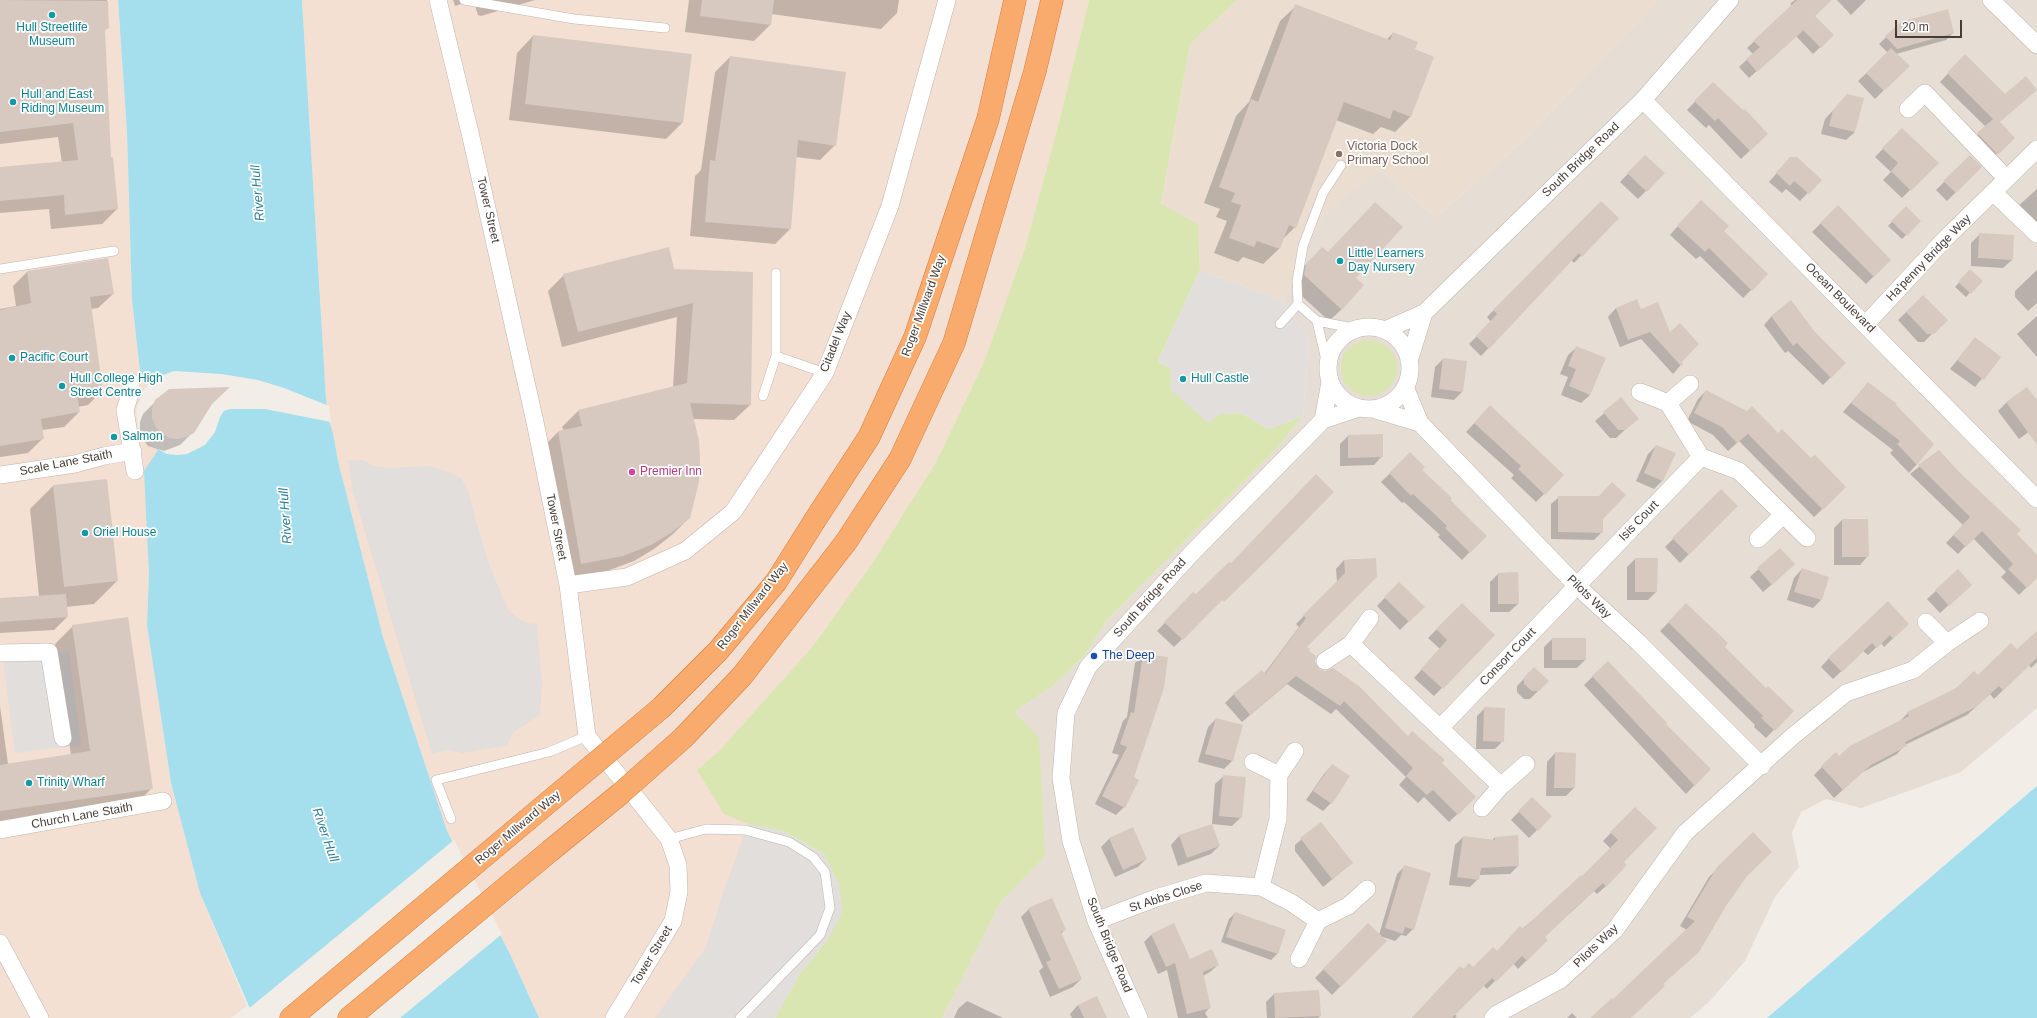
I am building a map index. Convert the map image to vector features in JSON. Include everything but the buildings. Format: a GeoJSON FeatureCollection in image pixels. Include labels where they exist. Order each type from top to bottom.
{"type":"FeatureCollection","features":[{"type":"Feature","properties":{"kind":"highway","name":"Roger Millward Way"},"geometry":{"type":"LineString","coordinates":[[291,1018],[661,708],[718,652],[776,582],[869,437],[915,337],[988,119],[1015,0]]}},
{"type":"Feature","properties":{"kind":"highway"},"geometry":{"type":"LineString","coordinates":[[349,1018],[620,794],[683,738],[742,676],[846,542],[900,459],[954,343],[1035,71],[1052,0]]}},
{"type":"Feature","properties":{"kind":"street","name":"Tower Street"},"geometry":{"type":"LineString","coordinates":[[438,0],[477,160],[535,422],[568,585],[587,736],[669,839],[678,865],[679,892],[673,921],[614,1018]]}},
{"type":"Feature","properties":{"kind":"street","name":"Citadel Way"},"geometry":{"type":"LineString","coordinates":[[568,585],[627,577],[685,551],[733,512],[825,373],[890,206],[947,0]]}},
{"type":"Feature","properties":{"kind":"street","name":"South Bridge Road"},"geometry":{"type":"LineString","coordinates":[[1385,330],[1424,313],[1643,100],[1730,0]]}},
{"type":"Feature","properties":{"kind":"street"},"geometry":{"type":"LineString","coordinates":[[1991,0],[2037,45]]}},
{"type":"Feature","properties":{"kind":"street"},"geometry":{"type":"LineString","coordinates":[[1908,109],[1925,93],[2006,178]]}},
{"type":"Feature","properties":{"kind":"street","name":"Ocean Boulevard"},"geometry":{"type":"LineString","coordinates":[[1643,100],[1866,324],[2037,499]]}},
{"type":"Feature","properties":{"kind":"street","name":"Ha'penny Bridge Way"},"geometry":{"type":"LineString","coordinates":[[1866,324],[1944,240],[2037,149]]}},
{"type":"Feature","properties":{"kind":"street"},"geometry":{"type":"LineString","coordinates":[[1993,192],[2037,234]]}},
{"type":"Feature","properties":{"kind":"street","name":"South Bridge Road"},"geometry":{"type":"LineString","coordinates":[[1409,361],[1424,313]]}},
{"type":"Feature","properties":{"kind":"street"},"geometry":{"type":"LineString","coordinates":[[1323,420],[1329,376],[1330,355],[1336,343],[1346,334],[1358,328],[1372,327],[1385,330],[1396,338],[1405,348],[1409,361],[1410,374],[1405,387],[1398,398],[1386,406],[1366,409],[1347,403],[1336,394],[1329,376]]}},
{"type":"Feature","properties":{"kind":"street"},"geometry":{"type":"LineString","coordinates":[[131,382],[131,391],[125,410],[135,471]]}},
{"type":"Feature","properties":{"kind":"street"},"geometry":{"type":"LineString","coordinates":[[1668,403],[1690,384]]}},
{"type":"Feature","properties":{"kind":"street","name":"Pilots Way"},"geometry":{"type":"LineString","coordinates":[[1405,387],[1420,423],[1577,586],[1649,653],[1762,766]]}},
{"type":"Feature","properties":{"kind":"street"},"geometry":{"type":"LineString","coordinates":[[1640,392],[1668,403],[1701,457],[1739,471],[1807,538]]}},
{"type":"Feature","properties":{"kind":"street","name":"South Bridge Road"},"geometry":{"type":"LineString","coordinates":[[1139,1018],[1096,921],[1070,841],[1061,778],[1066,713],[1088,667],[1190,555],[1323,420],[1366,409]]}},
{"type":"Feature","properties":{"kind":"street","name":"Pilots Way"},"geometry":{"type":"LineString","coordinates":[[1366,409],[1420,423]]}},
{"type":"Feature","properties":{"kind":"street","name":"Scale Lane Staith"},"geometry":{"type":"LineString","coordinates":[[0,475],[75,464],[104,456],[132,452]]}},
{"type":"Feature","properties":{"kind":"street","name":"Isis Court"},"geometry":{"type":"LineString","coordinates":[[1577,586],[1701,457]]}},
{"type":"Feature","properties":{"kind":"street"},"geometry":{"type":"LineString","coordinates":[[1758,539],[1784,515]]}},
{"type":"Feature","properties":{"kind":"street","name":"Consort Court"},"geometry":{"type":"LineString","coordinates":[[1440,728],[1577,586]]}},
{"type":"Feature","properties":{"kind":"street"},"geometry":{"type":"LineString","coordinates":[[1325,661],[1351,644],[1370,618]]}},
{"type":"Feature","properties":{"kind":"street","name":"Pilots Way"},"geometry":{"type":"LineString","coordinates":[[1493,1018],[1497,1014],[1560,980],[1615,930],[1685,833],[1762,766],[1793,736],[1846,693],[1913,670],[1947,643],[1980,621]]}},
{"type":"Feature","properties":{"kind":"street"},"geometry":{"type":"LineString","coordinates":[[1926,622],[1947,643]]}},
{"type":"Feature","properties":{"kind":"street"},"geometry":{"type":"LineString","coordinates":[[1351,644],[1501,786]]}},
{"type":"Feature","properties":{"kind":"street"},"geometry":{"type":"LineString","coordinates":[[0,653],[49,652],[63,738]]}},
{"type":"Feature","properties":{"kind":"street"},"geometry":{"type":"LineString","coordinates":[[1261,887],[1278,819],[1279,775],[1295,751]]}},
{"type":"Feature","properties":{"kind":"street"},"geometry":{"type":"LineString","coordinates":[[1253,762],[1279,775]]}},
{"type":"Feature","properties":{"kind":"street"},"geometry":{"type":"LineString","coordinates":[[1482,808],[1501,786],[1526,764]]}},
{"type":"Feature","properties":{"kind":"street","name":"Church Lane Staith"},"geometry":{"type":"LineString","coordinates":[[0,830],[163,801]]}},
{"type":"Feature","properties":{"kind":"street","name":"St Abbs Close"},"geometry":{"type":"LineString","coordinates":[[1096,921],[1156,898],[1206,883],[1261,887],[1292,903],[1318,921]]}},
{"type":"Feature","properties":{"kind":"street"},"geometry":{"type":"LineString","coordinates":[[1299,959],[1318,921],[1348,906],[1367,889]]}},
{"type":"Feature","properties":{"kind":"street"},"geometry":{"type":"LineString","coordinates":[[0,943],[40,1018]]}},
{"type":"Feature","properties":{"kind":"lane"},"geometry":{"type":"LineString","coordinates":[[464,0],[574,19],[665,28]]}},
{"type":"Feature","properties":{"kind":"lane"},"geometry":{"type":"LineString","coordinates":[[1280,324],[1298,304],[1297,281],[1303,246],[1323,192],[1341,165]]}},
{"type":"Feature","properties":{"kind":"lane"},"geometry":{"type":"LineString","coordinates":[[0,269],[114,250]]}},
{"type":"Feature","properties":{"kind":"lane"},"geometry":{"type":"LineString","coordinates":[[763,396],[776,356],[776,273]]}},
{"type":"Feature","properties":{"kind":"lane"},"geometry":{"type":"LineString","coordinates":[[1298,304],[1317,321],[1358,328]]}},
{"type":"Feature","properties":{"kind":"lane"},"geometry":{"type":"LineString","coordinates":[[1317,321],[1329,376]]}},
{"type":"Feature","properties":{"kind":"lane"},"geometry":{"type":"LineString","coordinates":[[776,356],[825,373]]}},
{"type":"Feature","properties":{"kind":"lane"},"geometry":{"type":"LineString","coordinates":[[451,819],[436,780],[550,752],[587,736]]}},
{"type":"Feature","properties":{"kind":"lane"},"geometry":{"type":"LineString","coordinates":[[669,839],[706,829],[745,830],[789,842],[813,856],[825,872],[830,908],[820,935],[740,1018]]}},
{"type":"Feature","properties":{"kind":"shaded area"},"geometry":{"type":"Polygon","coordinates":[[[0,0],[118,0],[127,132],[132,300],[141,380],[150,382],[144,390],[142,436],[158,450],[147,525],[149,574],[147,625],[171,783],[200,893],[247,1006],[231,1018],[0,1018],[0,0]]]}},
{"type":"Feature","properties":{"kind":"shaded area"},"geometry":{"type":"Polygon","coordinates":[[[302,0],[1089,0],[1057,130],[1025,248],[984,362],[936,462],[873,562],[813,646],[720,750],[697,770],[783,831],[799,975],[775,1018],[539,1018],[511,956],[447,831],[383,637],[329,421],[326,399],[302,0]]]}},
{"type":"Feature","properties":{"kind":"shaded area","name":"Victoria Dock Primary School"},"geometry":{"type":"Polygon","coordinates":[[[1237,0],[1658,0],[1525,139],[1436,217],[1379,169],[1323,216],[1283,301],[1200,270],[1198,224],[1161,205],[1190,44],[1237,0]]]}},
{"type":"Feature","properties":{"kind":"shaded area"},"geometry":{"type":"Polygon","coordinates":[[[1658,0],[2037,0],[2037,708],[1961,772],[1861,808],[1826,799],[1801,812],[1792,833],[1799,867],[1775,897],[1745,961],[1708,1003],[1690,1018],[942,1018],[1000,903],[1045,856],[1014,712],[1054,685],[1085,655],[1107,620],[1277,448],[1303,416],[1309,340],[1283,301],[1323,215],[1379,169],[1436,217],[1525,139],[1658,0]]]}},
{"type":"Feature","properties":{"kind":"shaded area"},"geometry":{"type":"Polygon","coordinates":[[[1200,270],[1283,301],[1309,340],[1303,416],[1269,429],[1240,413],[1221,414],[1208,423],[1170,389],[1171,369],[1158,361],[1200,270]]]}},
{"type":"Feature","properties":{"kind":"shaded area"},"geometry":{"type":"Polygon","coordinates":[[[348,460],[364,460],[373,466],[390,468],[429,466],[446,471],[461,478],[469,493],[489,564],[508,610],[523,622],[537,624],[542,685],[540,715],[514,732],[507,745],[463,753],[447,750],[432,754],[353,492],[348,460]]]}},
{"type":"Feature","properties":{"kind":"shaded area"},"geometry":{"type":"Polygon","coordinates":[[[69,651],[81,745],[15,753],[3,660],[69,651]]]}},
{"type":"Feature","properties":{"kind":"shaded area"},"geometry":{"type":"Polygon","coordinates":[[[748,824],[783,831],[824,854],[839,885],[843,910],[838,922],[828,939],[799,975],[775,1018],[655,1018],[706,947],[724,890],[748,824]]]}},
{"type":"Feature","properties":{"kind":"green space"},"geometry":{"type":"Polygon","coordinates":[[[1089,0],[1237,0],[1190,44],[1161,204],[1198,224],[1200,270],[1158,361],[1171,369],[1221,414],[1240,413],[1269,429],[1303,416],[1277,448],[1107,620],[1085,655],[1054,685],[1014,712],[1039,738],[1045,856],[1000,903],[942,1018],[775,1018],[799,975],[828,939],[839,885],[824,854],[783,831],[748,824],[724,814],[697,770],[720,750],[813,646],[873,562],[936,462],[984,362],[1025,248],[1057,130],[1089,0]]]}},
{"type":"Feature","properties":{"kind":"green space"},"geometry":{"type":"Polygon","coordinates":[[[1364,340],[1374,340],[1389,348],[1395,357],[1397,368],[1395,379],[1389,388],[1374,396],[1364,396],[1353,391],[1346,384],[1341,373],[1341,363],[1346,352],[1353,345],[1364,340]]]}},
{"type":"Feature","properties":{"kind":"water","name":"River Hull"},"geometry":{"type":"Polygon","coordinates":[[[118,0],[302,0],[326,399],[329,421],[333,433],[338,461],[383,637],[447,831],[511,956],[539,1018],[254,1018],[200,893],[171,783],[147,625],[149,574],[144,471],[158,450],[142,436],[137,418],[139,402],[150,382],[141,380],[132,300],[127,132],[118,0]]]}},
{"type":"Feature","properties":{"kind":"water"},"geometry":{"type":"Polygon","coordinates":[[[2037,786],[2037,1018],[1767,1018],[2031,791],[2037,786]]]}},
{"type":"Feature","properties":{"kind":"pier"},"geometry":{"type":"Polygon","coordinates":[[[174,371],[221,374],[258,380],[284,388],[329,406],[331,422],[265,409],[230,409],[224,411],[220,417],[215,432],[205,445],[187,454],[167,454],[152,446],[142,436],[138,427],[136,410],[144,390],[150,382],[158,377],[174,371]]]}},
{"type":"Feature","properties":{"kind":"pier"},"geometry":{"type":"Polygon","coordinates":[[[454,840],[502,934],[400,1018],[251,1018],[247,1010],[454,840]]]}},
{"type":"Feature","properties":{"kind":"place","name":"Hull Streetlife Museum"},"geometry":{"type":"Point","coordinates":[52,15]}},
{"type":"Feature","properties":{"kind":"place","name":"Hull and East Riding Museum"},"geometry":{"type":"Point","coordinates":[13,102]}},
{"type":"Feature","properties":{"kind":"place","name":"Victoria Dock Primary School"},"geometry":{"type":"Point","coordinates":[1339,154]}},
{"type":"Feature","properties":{"kind":"place","name":"Little Learners Day Nursery"},"geometry":{"type":"Point","coordinates":[1340,261]}},
{"type":"Feature","properties":{"kind":"place","name":"Pacific Court"},"geometry":{"type":"Point","coordinates":[12,358]}},
{"type":"Feature","properties":{"kind":"place","name":"Hull Castle"},"geometry":{"type":"Point","coordinates":[1183,379]}},
{"type":"Feature","properties":{"kind":"place","name":"Hull College High Street Centre"},"geometry":{"type":"Point","coordinates":[62,386]}},
{"type":"Feature","properties":{"kind":"place","name":"Salmon"},"geometry":{"type":"Point","coordinates":[114,437]}},
{"type":"Feature","properties":{"kind":"place","name":"Premier Inn"},"geometry":{"type":"Point","coordinates":[632,472]}},
{"type":"Feature","properties":{"kind":"place","name":"Oriel House"},"geometry":{"type":"Point","coordinates":[85,533]}},
{"type":"Feature","properties":{"kind":"place","name":"The Deep"},"geometry":{"type":"Point","coordinates":[1094,656]}},
{"type":"Feature","properties":{"kind":"place","name":"Trinity Wharf"},"geometry":{"type":"Point","coordinates":[29,783]}}]}
